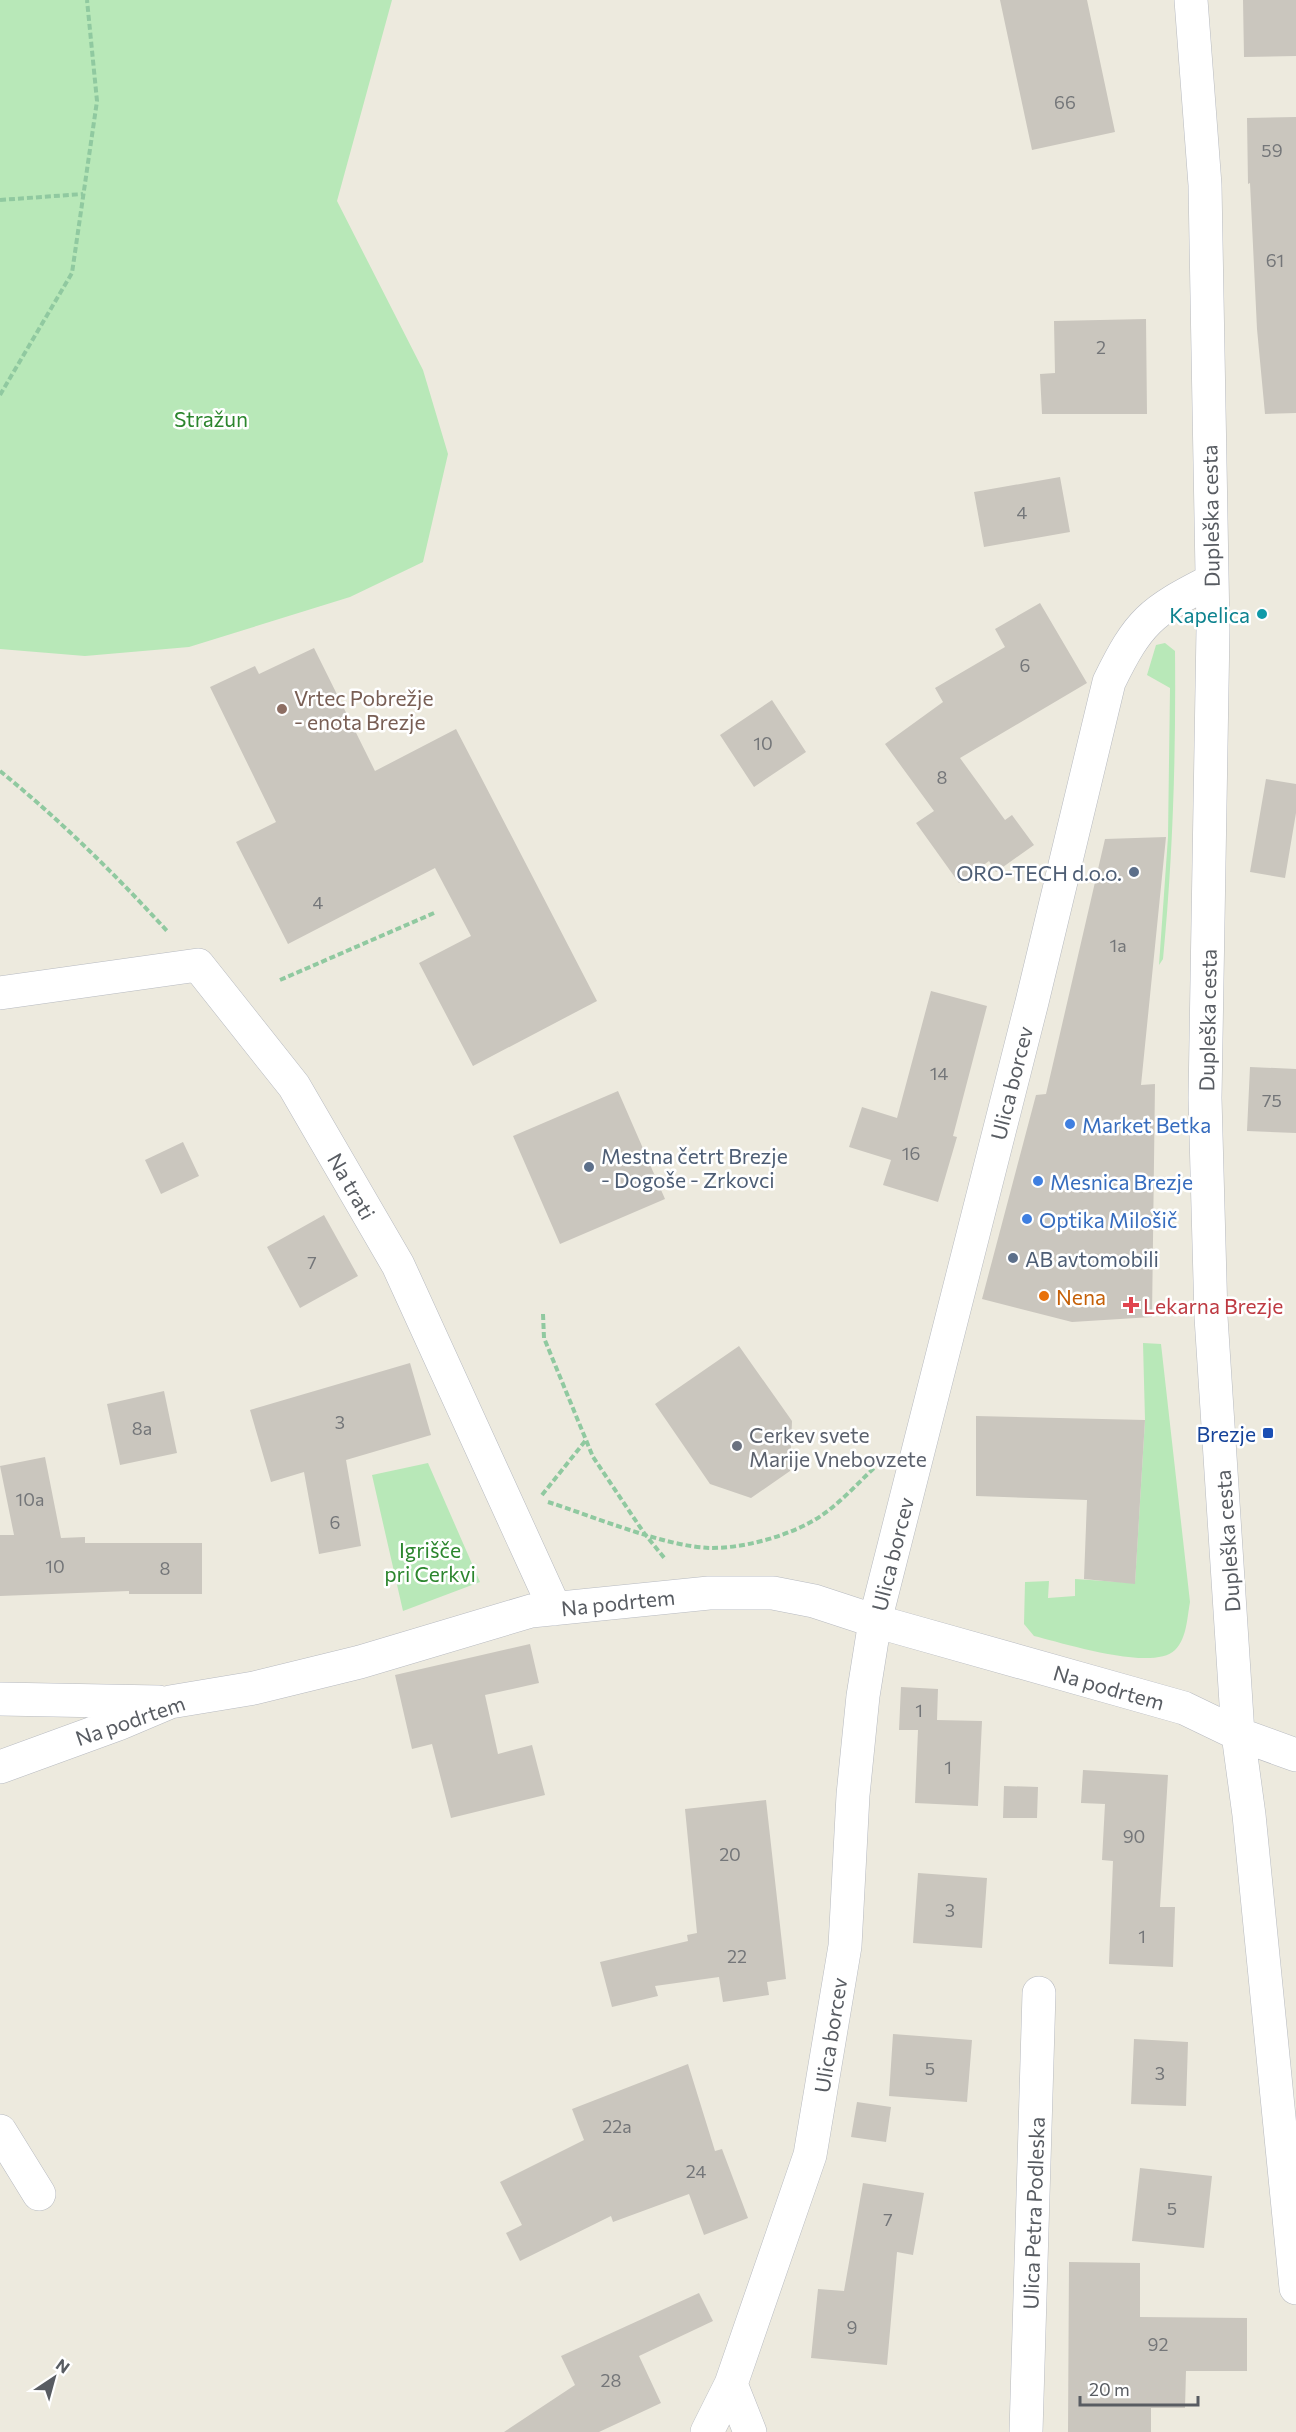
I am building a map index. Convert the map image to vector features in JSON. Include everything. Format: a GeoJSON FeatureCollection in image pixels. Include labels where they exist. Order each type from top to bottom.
{"type":"FeatureCollection","features":[{"type":"Feature","properties":{"kind":"street","name":"Dupleška cesta"},"geometry":{"type":"LineString","coordinates":[[1191,0],[1205,185],[1213,629],[1205,1098],[1211,1317],[1238,1734],[1249,1815],[1296,2288]]}},
{"type":"Feature","properties":{"kind":"street","name":"Ulica borcev"},"geometry":{"type":"LineString","coordinates":[[707,2432],[731,2384],[810,2155],[845,1946],[853,1795],[863,1696],[875,1621],[942,1362],[1109,682],[1130,640],[1147,619],[1173,600],[1211,581]]}},
{"type":"Feature","properties":{"kind":"street"},"geometry":{"type":"LineString","coordinates":[[0,993],[198,965]]}},
{"type":"Feature","properties":{"kind":"street","name":"Na trati"},"geometry":{"type":"LineString","coordinates":[[198,965],[294,1086],[398,1265],[555,1609]]}},
{"type":"Feature","properties":{"kind":"street","name":"Na podrtem"},"geometry":{"type":"LineString","coordinates":[[0,1767],[118,1724],[170,1702],[254,1688],[360,1662],[531,1611],[709,1593],[773,1593],[814,1601],[875,1621],[1184,1708],[1238,1734],[1296,1755]]}},
{"type":"Feature","properties":{"kind":"street"},"geometry":{"type":"LineString","coordinates":[[0,1699],[170,1702]]}},
{"type":"Feature","properties":{"kind":"street","name":"Ulica Petra Podleska"},"geometry":{"type":"LineString","coordinates":[[1026,2432],[1039,1993]]}},
{"type":"Feature","properties":{"kind":"street"},"geometry":{"type":"LineString","coordinates":[[0,2132],[39,2194]]}},
{"type":"Feature","properties":{"kind":"street"},"geometry":{"type":"LineString","coordinates":[[731,2384],[750,2432]]}},
{"type":"Feature","properties":{"kind":"path"},"geometry":{"type":"LineString","coordinates":[[0,395],[72,273],[97,101],[87,0]]}},
{"type":"Feature","properties":{"kind":"path"},"geometry":{"type":"LineString","coordinates":[[0,200],[83,194]]}},
{"type":"Feature","properties":{"kind":"path"},"geometry":{"type":"LineString","coordinates":[[0,771],[36,800],[123,883],[198,965]]}},
{"type":"Feature","properties":{"kind":"path"},"geometry":{"type":"LineString","coordinates":[[280,980],[434,913]]}},
{"type":"Feature","properties":{"kind":"path"},"geometry":{"type":"LineString","coordinates":[[543,1314],[544,1338],[593,1457],[644,1533],[674,1568]]}},
{"type":"Feature","properties":{"kind":"path"},"geometry":{"type":"LineString","coordinates":[[586,1440],[539,1499],[685,1545],[710,1548],[735,1546],[777,1535],[808,1523],[836,1505],[880,1462]]}},
{"type":"Feature","properties":{"kind":"green space","name":"Stražun"},"geometry":{"type":"Polygon","coordinates":[[[0,0],[392,0],[337,201],[423,370],[448,454],[423,562],[350,597],[189,647],[85,656],[0,649],[0,0]]]}},
{"type":"Feature","properties":{"kind":"green space"},"geometry":{"type":"Polygon","coordinates":[[[1165,643],[1175,651],[1174,767],[1166,921],[1163,959],[1159,965],[1168,837],[1170,688],[1147,675],[1156,645],[1165,643]]]}},
{"type":"Feature","properties":{"kind":"green space"},"geometry":{"type":"Polygon","coordinates":[[[1143,1343],[1161,1344],[1190,1602],[1186,1628],[1179,1645],[1164,1656],[1148,1658],[1107,1654],[1034,1636],[1024,1624],[1025,1582],[1049,1581],[1048,1598],[1075,1596],[1075,1579],[1135,1583],[1145,1420],[1143,1343]]]}},
{"type":"Feature","properties":{"kind":"green space","name":"Igrišče pri Cerkvi"},"geometry":{"type":"Polygon","coordinates":[[[428,1463],[480,1582],[403,1611],[372,1475],[428,1463]]]}},
{"type":"Feature","properties":{"kind":"building"},"geometry":{"type":"Polygon","coordinates":[[[1000,0],[1087,0],[1115,132],[1032,150],[1000,0]]]}},
{"type":"Feature","properties":{"kind":"building"},"geometry":{"type":"Polygon","coordinates":[[[1243,0],[1296,0],[1296,56],[1244,57],[1243,0]]]}},
{"type":"Feature","properties":{"kind":"building"},"geometry":{"type":"Polygon","coordinates":[[[1296,117],[1296,413],[1265,414],[1257,329],[1250,183],[1248,184],[1247,118],[1296,117]]]}},
{"type":"Feature","properties":{"kind":"building"},"geometry":{"type":"Polygon","coordinates":[[[1146,319],[1147,414],[1042,414],[1040,374],[1055,373],[1054,321],[1146,319]]]}},
{"type":"Feature","properties":{"kind":"building"},"geometry":{"type":"Polygon","coordinates":[[[1060,477],[1070,532],[984,547],[974,492],[1060,477]]]}},
{"type":"Feature","properties":{"kind":"building"},"geometry":{"type":"Polygon","coordinates":[[[1040,603],[1087,683],[960,758],[1005,820],[1012,815],[1034,845],[996,872],[989,861],[959,883],[916,823],[934,811],[885,744],[943,702],[935,688],[1005,647],[995,629],[1040,603]]]}},
{"type":"Feature","properties":{"kind":"building"},"geometry":{"type":"Polygon","coordinates":[[[314,648],[375,771],[456,729],[597,1001],[473,1066],[419,963],[471,936],[435,868],[288,944],[236,842],[276,822],[210,687],[255,666],[259,674],[314,648]]]}},
{"type":"Feature","properties":{"kind":"building"},"geometry":{"type":"Polygon","coordinates":[[[772,700],[806,752],[754,787],[720,735],[772,700]]]}},
{"type":"Feature","properties":{"kind":"building"},"geometry":{"type":"Polygon","coordinates":[[[1266,779],[1296,784],[1296,813],[1285,878],[1250,872],[1266,779]]]}},
{"type":"Feature","properties":{"kind":"building"},"geometry":{"type":"Polygon","coordinates":[[[1166,837],[1141,1085],[1155,1084],[1152,1317],[1072,1322],[982,1299],[1036,1095],[1046,1094],[1105,839],[1166,837]]]}},
{"type":"Feature","properties":{"kind":"building"},"geometry":{"type":"Polygon","coordinates":[[[931,991],[987,1006],[953,1136],[957,1137],[938,1202],[883,1185],[891,1160],[849,1147],[862,1107],[897,1118],[931,991]]]}},
{"type":"Feature","properties":{"kind":"building"},"geometry":{"type":"Polygon","coordinates":[[[1250,1067],[1296,1069],[1296,1133],[1247,1131],[1250,1067]]]}},
{"type":"Feature","properties":{"kind":"building","name":"Mestna četrt Brezje - Dogoše - Zrkovci"},"geometry":{"type":"Polygon","coordinates":[[[618,1091],[665,1199],[560,1244],[513,1136],[618,1091]]]}},
{"type":"Feature","properties":{"kind":"building"},"geometry":{"type":"Polygon","coordinates":[[[183,1142],[199,1176],[161,1194],[145,1160],[183,1142]]]}},
{"type":"Feature","properties":{"kind":"building"},"geometry":{"type":"Polygon","coordinates":[[[324,1215],[358,1276],[300,1308],[267,1247],[324,1215]]]}},
{"type":"Feature","properties":{"kind":"building","name":"Cerkev svete Marije Vnebovzete"},"geometry":{"type":"Polygon","coordinates":[[[739,1346],[792,1421],[790,1471],[751,1498],[710,1484],[655,1404],[739,1346]]]}},
{"type":"Feature","properties":{"kind":"building"},"geometry":{"type":"Polygon","coordinates":[[[410,1363],[431,1435],[346,1460],[361,1546],[319,1554],[304,1472],[271,1482],[250,1410],[410,1363]]]}},
{"type":"Feature","properties":{"kind":"building"},"geometry":{"type":"Polygon","coordinates":[[[164,1391],[177,1453],[120,1465],[107,1404],[164,1391]]]}},
{"type":"Feature","properties":{"kind":"building"},"geometry":{"type":"Polygon","coordinates":[[[976,1416],[1145,1420],[1135,1584],[1084,1579],[1087,1500],[976,1496],[976,1416]]]}},
{"type":"Feature","properties":{"kind":"building"},"geometry":{"type":"Polygon","coordinates":[[[45,1457],[61,1538],[85,1537],[85,1543],[202,1543],[202,1594],[129,1594],[129,1591],[0,1596],[0,1535],[14,1535],[0,1466],[45,1457]]]}},
{"type":"Feature","properties":{"kind":"building"},"geometry":{"type":"Polygon","coordinates":[[[530,1644],[539,1683],[485,1695],[498,1754],[532,1745],[545,1795],[451,1818],[432,1744],[412,1749],[395,1675],[530,1644]]]}},
{"type":"Feature","properties":{"kind":"building"},"geometry":{"type":"Polygon","coordinates":[[[901,1687],[938,1689],[937,1720],[982,1721],[978,1806],[915,1803],[918,1730],[899,1730],[901,1687]]]}},
{"type":"Feature","properties":{"kind":"building"},"geometry":{"type":"Polygon","coordinates":[[[1083,1770],[1168,1775],[1160,1907],[1175,1907],[1173,1967],[1109,1964],[1113,1861],[1102,1860],[1105,1804],[1081,1803],[1083,1770]]]}},
{"type":"Feature","properties":{"kind":"building"},"geometry":{"type":"Polygon","coordinates":[[[1004,1786],[1038,1787],[1037,1818],[1003,1818],[1004,1786]]]}},
{"type":"Feature","properties":{"kind":"building"},"geometry":{"type":"Polygon","coordinates":[[[766,1800],[786,1979],[767,1982],[769,1995],[723,2002],[719,1977],[655,1986],[658,1996],[612,2007],[600,1962],[688,1941],[687,1935],[697,1933],[685,1809],[766,1800]]]}},
{"type":"Feature","properties":{"kind":"building"},"geometry":{"type":"Polygon","coordinates":[[[918,1873],[987,1878],[982,1948],[913,1943],[918,1873]]]}},
{"type":"Feature","properties":{"kind":"building"},"geometry":{"type":"Polygon","coordinates":[[[893,2034],[972,2040],[967,2102],[889,2096],[893,2034]]]}},
{"type":"Feature","properties":{"kind":"building"},"geometry":{"type":"Polygon","coordinates":[[[1134,2039],[1188,2042],[1186,2106],[1131,2104],[1134,2039]]]}},
{"type":"Feature","properties":{"kind":"building"},"geometry":{"type":"Polygon","coordinates":[[[688,2064],[715,2151],[722,2149],[748,2218],[704,2235],[689,2194],[613,2222],[611,2216],[520,2261],[506,2233],[522,2225],[500,2182],[584,2140],[572,2109],[688,2064]]]}},
{"type":"Feature","properties":{"kind":"building"},"geometry":{"type":"Polygon","coordinates":[[[857,2102],[891,2107],[886,2142],[851,2137],[857,2102]]]}},
{"type":"Feature","properties":{"kind":"building"},"geometry":{"type":"Polygon","coordinates":[[[1140,2168],[1212,2176],[1204,2248],[1132,2241],[1140,2168]]]}},
{"type":"Feature","properties":{"kind":"building"},"geometry":{"type":"Polygon","coordinates":[[[863,2183],[924,2193],[913,2255],[897,2252],[887,2365],[811,2358],[818,2289],[844,2291],[863,2183]]]}},
{"type":"Feature","properties":{"kind":"building"},"geometry":{"type":"Polygon","coordinates":[[[1069,2262],[1140,2263],[1140,2317],[1247,2318],[1247,2371],[1186,2371],[1185,2408],[1151,2408],[1151,2432],[1068,2432],[1069,2262]]]}},
{"type":"Feature","properties":{"kind":"building"},"geometry":{"type":"Polygon","coordinates":[[[699,2293],[713,2321],[639,2356],[661,2403],[599,2432],[504,2432],[575,2385],[561,2356],[699,2293]]]}},
{"type":"Feature","properties":{"kind":"place","name":"Kapelica"},"geometry":{"type":"Point","coordinates":[1262,614]}},
{"type":"Feature","properties":{"kind":"place","name":"Vrtec Pobrežje - enota Brezje"},"geometry":{"type":"Point","coordinates":[282,709]}},
{"type":"Feature","properties":{"kind":"place","name":"ORO-TECH d.o.o."},"geometry":{"type":"Point","coordinates":[1134,872]}},
{"type":"Feature","properties":{"kind":"place","name":"Market Betka"},"geometry":{"type":"Point","coordinates":[1070,1124]}},
{"type":"Feature","properties":{"kind":"place","name":"Mestna četrt Brezje - Dogoše - Zrkovci"},"geometry":{"type":"Point","coordinates":[589,1167]}},
{"type":"Feature","properties":{"kind":"place","name":"Mesnica Brezje"},"geometry":{"type":"Point","coordinates":[1038,1181]}},
{"type":"Feature","properties":{"kind":"place","name":"Optika Milošič"},"geometry":{"type":"Point","coordinates":[1027,1219]}},
{"type":"Feature","properties":{"kind":"place","name":"AB avtomobili"},"geometry":{"type":"Point","coordinates":[1013,1258]}},
{"type":"Feature","properties":{"kind":"place","name":"Nena"},"geometry":{"type":"Point","coordinates":[1044,1296]}},
{"type":"Feature","properties":{"kind":"place","name":"Lekarna Brezje"},"geometry":{"type":"Point","coordinates":[1131,1305]}},
{"type":"Feature","properties":{"kind":"place","name":"Brezje"},"geometry":{"type":"Point","coordinates":[1268,1433]}},
{"type":"Feature","properties":{"kind":"place","name":"Cerkev svete Marije Vnebovzete"},"geometry":{"type":"Point","coordinates":[737,1446]}}]}
